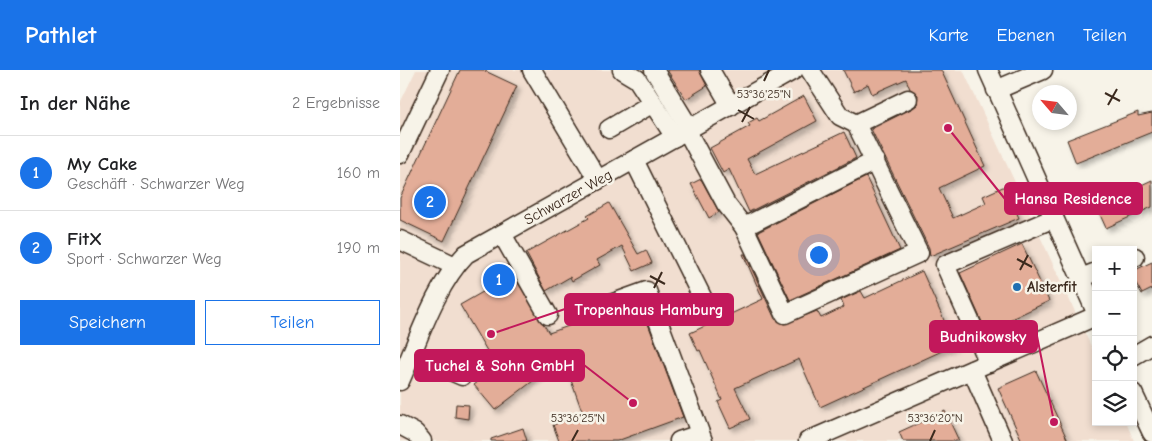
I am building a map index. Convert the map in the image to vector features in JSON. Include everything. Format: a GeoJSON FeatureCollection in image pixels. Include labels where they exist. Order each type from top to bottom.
{"type":"FeatureCollection","features":[{"type":"Feature","properties":{"kind":"street"},"geometry":{"type":"LineString","coordinates":[[400,154],[406,128],[440,70]]}},
{"type":"Feature","properties":{"kind":"street"},"geometry":{"type":"LineString","coordinates":[[532,70],[598,180]]}},
{"type":"Feature","properties":{"kind":"street"},"geometry":{"type":"LineString","coordinates":[[622,70],[637,78],[653,104],[684,132]]}},
{"type":"Feature","properties":{"kind":"street"},"geometry":{"type":"LineString","coordinates":[[654,70],[684,132],[726,204],[744,227],[785,314],[919,253],[856,124],[840,116],[810,70]]}},
{"type":"Feature","properties":{"kind":"street"},"geometry":{"type":"LineString","coordinates":[[710,70],[731,106]]}},
{"type":"Feature","properties":{"kind":"street","name":"Schwarzer Weg"},"geometry":{"type":"LineString","coordinates":[[400,381],[455,266],[466,254],[794,70]]}},
{"type":"Feature","properties":{"kind":"street"},"geometry":{"type":"LineString","coordinates":[[988,70],[1054,218],[1088,275],[1092,294]]}},
{"type":"Feature","properties":{"kind":"street"},"geometry":{"type":"LineString","coordinates":[[996,90],[1043,70]]}},
{"type":"Feature","properties":{"kind":"street"},"geometry":{"type":"LineString","coordinates":[[856,124],[908,99]]}},
{"type":"Feature","properties":{"kind":"street"},"geometry":{"type":"LineString","coordinates":[[609,129],[653,104]]}},
{"type":"Feature","properties":{"kind":"street"},"geometry":{"type":"LineString","coordinates":[[634,160],[703,300]]}},
{"type":"Feature","properties":{"kind":"street"},"geometry":{"type":"LineString","coordinates":[[744,227],[875,161]]}},
{"type":"Feature","properties":{"kind":"street"},"geometry":{"type":"LineString","coordinates":[[989,363],[945,265],[1054,218]]}},
{"type":"Feature","properties":{"kind":"street"},"geometry":{"type":"LineString","coordinates":[[502,234],[548,315]]}},
{"type":"Feature","properties":{"kind":"street"},"geometry":{"type":"LineString","coordinates":[[400,240],[455,266]]}},
{"type":"Feature","properties":{"kind":"street"},"geometry":{"type":"LineString","coordinates":[[608,306],[647,291],[701,438],[679,441]]}},
{"type":"Feature","properties":{"kind":"street"},"geometry":{"type":"LineString","coordinates":[[808,441],[1092,318]]}},
{"type":"Feature","properties":{"kind":"street"},"geometry":{"type":"LineString","coordinates":[[1137,354],[1152,345]]}},
{"type":"Feature","properties":{"kind":"street"},"geometry":{"type":"LineString","coordinates":[[412,354],[462,376]]}},
{"type":"Feature","properties":{"kind":"street"},"geometry":{"type":"LineString","coordinates":[[972,370],[1003,441]]}},
{"type":"Feature","properties":{"kind":"street"},"geometry":{"type":"LineString","coordinates":[[1137,401],[1152,433]]}},
{"type":"Feature","properties":{"kind":"street"},"geometry":{"type":"LineString","coordinates":[[400,425],[415,433],[422,441]]}},
{"type":"Feature","properties":{"kind":"shaded area"},"geometry":{"type":"Polygon","coordinates":[[[416,70],[963,70],[1092,348],[1092,426],[1128,426],[1134,441],[400,441],[400,103],[416,70]]]}},
{"type":"Feature","properties":{"kind":"building"},"geometry":{"type":"Polygon","coordinates":[[[460,70],[483,70],[517,86],[444,241],[400,220],[400,198],[460,70]]]}},
{"type":"Feature","properties":{"kind":"building"},"geometry":{"type":"Polygon","coordinates":[[[667,70],[699,70],[707,86],[686,99],[667,70]]]}},
{"type":"Feature","properties":{"kind":"building"},"geometry":{"type":"Polygon","coordinates":[[[843,70],[941,70],[985,166],[939,188],[953,218],[986,203],[983,196],[1005,186],[1019,218],[930,256],[929,248],[871,129],[913,108],[917,105],[918,95],[910,89],[906,79],[872,94],[868,84],[854,92],[843,70]]]}},
{"type":"Feature","properties":{"kind":"building"},"geometry":{"type":"Polygon","coordinates":[[[804,96],[817,121],[747,159],[755,174],[844,132],[856,158],[749,212],[729,169],[723,173],[710,148],[750,126],[748,123],[757,118],[759,121],[804,96]]]}},
{"type":"Feature","properties":{"kind":"building"},"geometry":{"type":"Polygon","coordinates":[[[1138,112],[1138,116],[1152,113],[1152,132],[1076,163],[1067,140],[1138,112]]]}},
{"type":"Feature","properties":{"kind":"building"},"geometry":{"type":"Polygon","coordinates":[[[866,177],[900,250],[790,300],[758,232],[866,177]]]}},
{"type":"Feature","properties":{"kind":"building"},"geometry":{"type":"Polygon","coordinates":[[[701,179],[719,212],[709,218],[691,184],[701,179]]]}},
{"type":"Feature","properties":{"kind":"building"},"geometry":{"type":"Polygon","coordinates":[[[1152,180],[1152,207],[1106,228],[1096,206],[1152,180]]]}},
{"type":"Feature","properties":{"kind":"building"},"geometry":{"type":"Polygon","coordinates":[[[609,203],[638,254],[646,250],[652,263],[634,271],[622,246],[597,260],[600,265],[572,281],[570,277],[546,291],[526,253],[589,218],[587,216],[609,203]]]}},
{"type":"Feature","properties":{"kind":"building"},"geometry":{"type":"Polygon","coordinates":[[[1022,244],[1049,301],[986,331],[960,273],[1022,244]]]}},
{"type":"Feature","properties":{"kind":"building"},"geometry":{"type":"Polygon","coordinates":[[[743,254],[745,254],[775,319],[784,324],[817,311],[821,318],[844,307],[841,300],[861,291],[865,298],[922,271],[955,345],[820,407],[799,359],[735,388],[750,419],[730,428],[718,402],[722,400],[700,350],[698,351],[690,333],[763,299],[743,254]]]}},
{"type":"Feature","properties":{"kind":"building"},"geometry":{"type":"Polygon","coordinates":[[[1152,262],[1152,289],[1142,294],[1137,285],[1137,269],[1152,262]]]}},
{"type":"Feature","properties":{"kind":"building"},"geometry":{"type":"Polygon","coordinates":[[[507,265],[549,333],[602,314],[612,315],[641,305],[683,417],[617,441],[559,441],[553,425],[583,414],[563,358],[495,410],[474,385],[496,366],[460,305],[488,289],[482,279],[507,265]]]}},
{"type":"Feature","properties":{"kind":"building"},"geometry":{"type":"Polygon","coordinates":[[[1036,371],[1068,441],[1022,441],[998,388],[1036,371]]]}},
{"type":"Feature","properties":{"kind":"building"},"geometry":{"type":"Polygon","coordinates":[[[456,404],[469,405],[468,419],[455,417],[456,404]]]}},
{"type":"Feature","properties":{"kind":"building"},"geometry":{"type":"Polygon","coordinates":[[[945,411],[959,441],[903,441],[899,432],[945,411]]]}},
{"type":"Feature","properties":{"kind":"building"},"geometry":{"type":"Polygon","coordinates":[[[523,428],[527,441],[491,441],[491,439],[523,428]]]}},
{"type":"Feature","properties":{"kind":"place","name":"Hansa Residence"},"geometry":{"type":"Point","coordinates":[948,128]}},
{"type":"Feature","properties":{"kind":"place","name":"FitX"},"geometry":{"type":"Point","coordinates":[430,202]}},
{"type":"Feature","properties":{"kind":"place","name":"My Cake"},"geometry":{"type":"Point","coordinates":[499,280]}},
{"type":"Feature","properties":{"kind":"place","name":"Alsterfit"},"geometry":{"type":"Point","coordinates":[1017,287]}},
{"type":"Feature","properties":{"kind":"place","name":"Tropenhaus Hamburg"},"geometry":{"type":"Point","coordinates":[491,334]}},
{"type":"Feature","properties":{"kind":"place","name":"Tuchel & Sohn GmbH"},"geometry":{"type":"Point","coordinates":[633,403]}},
{"type":"Feature","properties":{"kind":"place","name":"Budnikowsky"},"geometry":{"type":"Point","coordinates":[1054,422]}}]}
